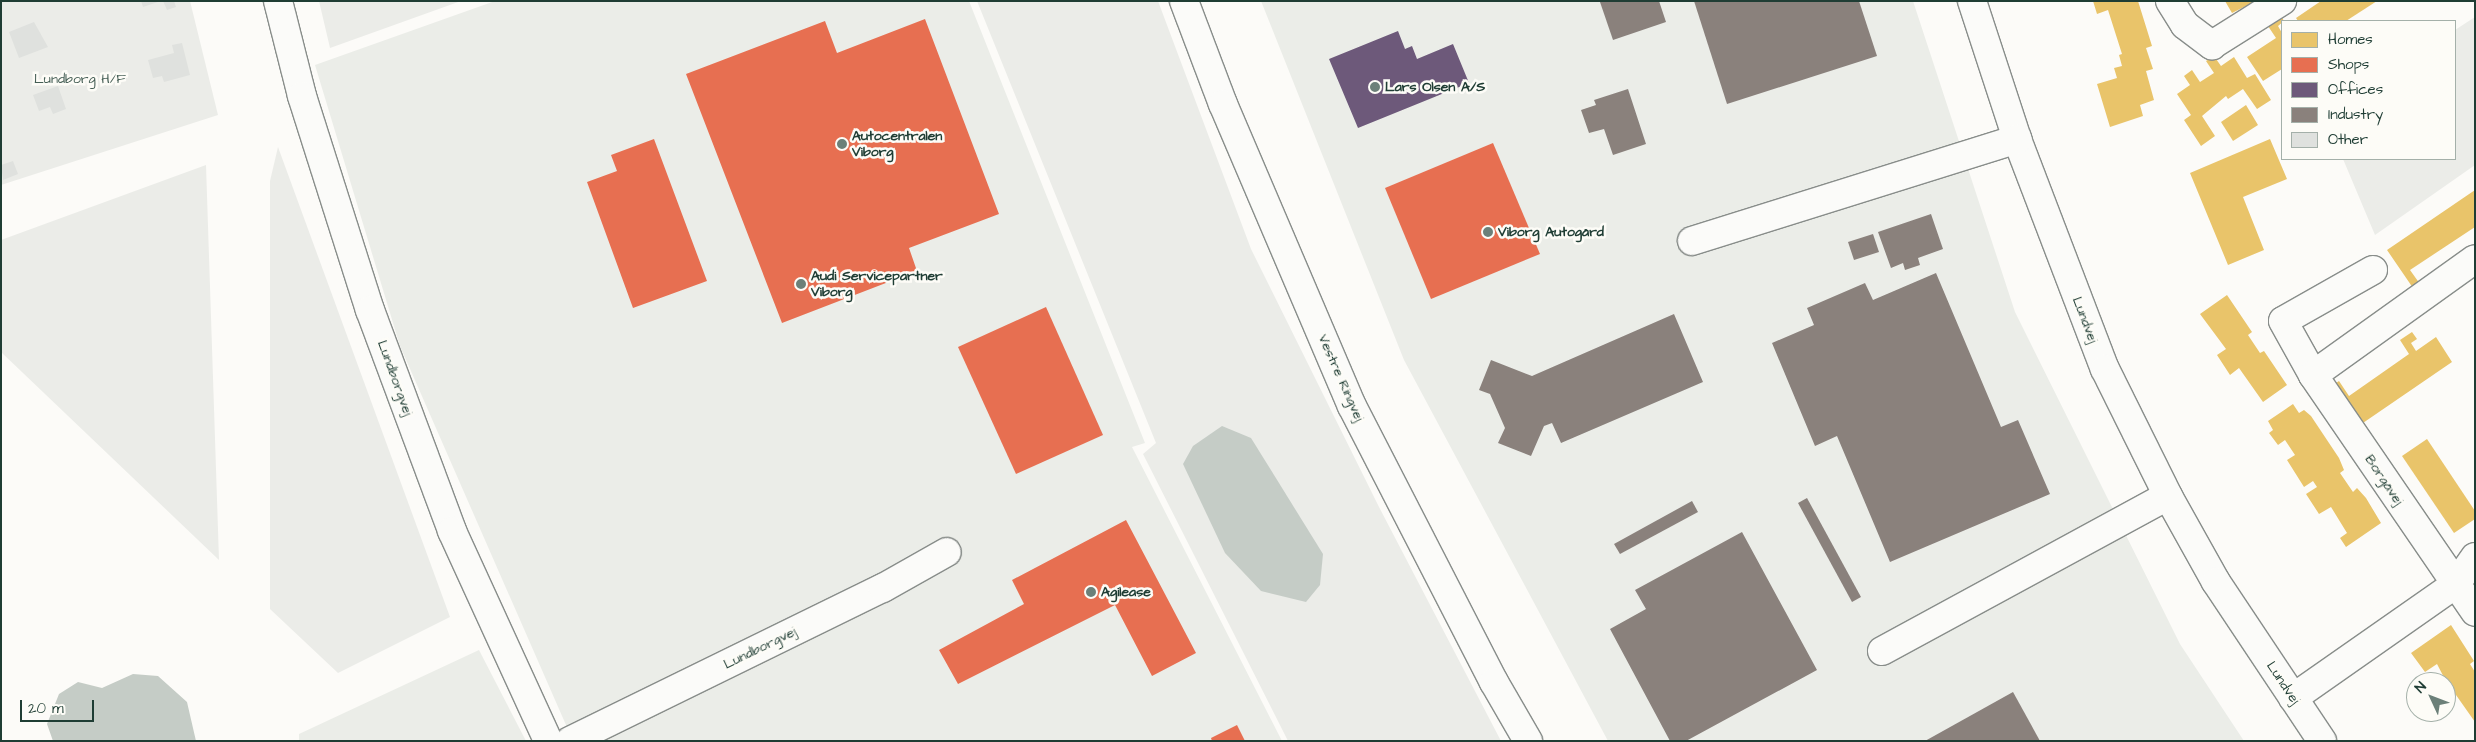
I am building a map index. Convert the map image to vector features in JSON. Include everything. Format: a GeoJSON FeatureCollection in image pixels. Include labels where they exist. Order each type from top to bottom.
{"type":"FeatureCollection","features":[{"type":"Feature","properties":{"kind":"street","name":"Lundborgvej"},"geometry":{"type":"LineString","coordinates":[[278,1],[302,96],[370,310],[452,531],[548,741]]}},
{"type":"Feature","properties":{"kind":"street","name":"Vestre Ringvej"},"geometry":{"type":"LineString","coordinates":[[1184,1],[1223,104],[1352,406],[1494,682],[1528,741]]}},
{"type":"Feature","properties":{"kind":"street","name":"Lundvej"},"geometry":{"type":"LineString","coordinates":[[1972,1],[2017,139],[2104,369],[2168,496],[2216,582],[2322,741]]}},
{"type":"Feature","properties":{"kind":"street"},"geometry":{"type":"LineString","coordinates":[[2170,1],[2185,25],[2212,45],[2282,1]]}},
{"type":"Feature","properties":{"kind":"street"},"geometry":{"type":"LineString","coordinates":[[1692,241],[2017,139]]}},
{"type":"Feature","properties":{"kind":"street"},"geometry":{"type":"LineString","coordinates":[[2313,375],[2475,259]]}},
{"type":"Feature","properties":{"kind":"street","name":"Borgåvej"},"geometry":{"type":"LineString","coordinates":[[2374,270],[2283,321],[2313,375],[2475,612]]}},
{"type":"Feature","properties":{"kind":"street"},"geometry":{"type":"LineString","coordinates":[[1882,651],[2168,496]]}},
{"type":"Feature","properties":{"kind":"street","name":"Lundborgvej"},"geometry":{"type":"LineString","coordinates":[[570,741],[884,588],[948,552]]}},
{"type":"Feature","properties":{"kind":"street"},"geometry":{"type":"LineString","coordinates":[[2292,698],[2456,584],[2475,557]]}},
{"type":"Feature","properties":{"kind":"shaded area"},"geometry":{"type":"Polygon","coordinates":[[[495,1],[969,1],[1145,443],[1132,447],[1282,741],[573,741],[400,346],[315,65],[495,1]]]}},
{"type":"Feature","properties":{"kind":"shaded area"},"geometry":{"type":"Polygon","coordinates":[[[1261,1],[1913,1],[2015,312],[2180,644],[2244,741],[1608,741],[1404,360],[1261,1]]]}},
{"type":"Feature","properties":{"kind":"shaded area"},"geometry":{"type":"Polygon","coordinates":[[[1222,426],[1251,438],[1323,554],[1320,585],[1306,602],[1261,591],[1225,553],[1183,464],[1193,446],[1222,426]]]}},
{"type":"Feature","properties":{"kind":"shaded area"},"geometry":{"type":"Polygon","coordinates":[[[479,650],[526,741],[299,741],[299,734],[479,650]]]}},
{"type":"Feature","properties":{"kind":"shaded area"},"geometry":{"type":"Polygon","coordinates":[[[133,674],[158,676],[187,702],[196,741],[53,741],[47,724],[59,694],[78,682],[102,688],[133,674]]]}},
{"type":"Feature","properties":{"kind":"green space","name":"Lundborg H/F"},"geometry":{"type":"Polygon","coordinates":[[[1,1],[190,1],[218,115],[1,185],[1,1]]]}},
{"type":"Feature","properties":{"kind":"green space"},"geometry":{"type":"Polygon","coordinates":[[[319,1],[461,1],[330,48],[319,1]]]}},
{"type":"Feature","properties":{"kind":"green space"},"geometry":{"type":"Polygon","coordinates":[[[977,1],[1158,1],[1251,249],[1379,507],[1501,741],[1288,741],[1143,454],[1156,443],[977,1]]]}},
{"type":"Feature","properties":{"kind":"green space"},"geometry":{"type":"Polygon","coordinates":[[[2475,17],[2475,165],[2375,235],[2343,160],[2456,160],[2456,29],[2475,17]]]}},
{"type":"Feature","properties":{"kind":"green space"},"geometry":{"type":"Polygon","coordinates":[[[278,147],[450,617],[338,673],[270,609],[270,181],[278,147]]]}},
{"type":"Feature","properties":{"kind":"green space"},"geometry":{"type":"Polygon","coordinates":[[[206,165],[219,560],[1,352],[1,240],[206,165]]]}},
{"type":"Feature","properties":{"kind":"building: Homes"},"geometry":{"type":"Polygon","coordinates":[[[2093,1],[2138,1],[2152,46],[2146,48],[2153,69],[2146,71],[2154,100],[2140,105],[2143,116],[2110,127],[2097,84],[2117,78],[2114,68],[2122,66],[2119,55],[2122,54],[2108,10],[2097,14],[2093,1]]]}},
{"type":"Feature","properties":{"kind":"building: Homes"},"geometry":{"type":"Polygon","coordinates":[[[2225,1],[2261,1],[2255,8],[2252,3],[2232,13],[2225,1]]]}},
{"type":"Feature","properties":{"kind":"building: Homes"},"geometry":{"type":"Polygon","coordinates":[[[2321,1],[2377,1],[2348,20],[2297,20],[2296,18],[2321,1]]]}},
{"type":"Feature","properties":{"kind":"building: Homes"},"geometry":{"type":"Polygon","coordinates":[[[2280,14],[2283,20],[2281,20],[2281,24],[2278,26],[2281,31],[2281,70],[2263,81],[2247,57],[2276,38],[2266,23],[2280,14]]]}},
{"type":"Feature","properties":{"kind":"building: Homes"},"geometry":{"type":"Polygon","coordinates":[[[2214,56],[2221,66],[2234,57],[2247,78],[2255,74],[2271,100],[2257,109],[2243,89],[2228,99],[2226,96],[2202,116],[2215,136],[2201,146],[2184,120],[2191,115],[2177,94],[2190,85],[2184,76],[2192,70],[2200,82],[2214,73],[2206,61],[2214,56]]]}},
{"type":"Feature","properties":{"kind":"building: Homes"},"geometry":{"type":"Polygon","coordinates":[[[2246,105],[2258,125],[2233,141],[2221,122],[2246,105]]]}},
{"type":"Feature","properties":{"kind":"building: Homes"},"geometry":{"type":"Polygon","coordinates":[[[2270,139],[2287,179],[2243,197],[2264,250],[2228,265],[2190,173],[2270,139]]]}},
{"type":"Feature","properties":{"kind":"building: Homes"},"geometry":{"type":"Polygon","coordinates":[[[2475,190],[2475,227],[2410,270],[2420,284],[2413,288],[2387,250],[2475,190]]]}},
{"type":"Feature","properties":{"kind":"building: Homes"},"geometry":{"type":"Polygon","coordinates":[[[2227,295],[2252,332],[2248,335],[2260,353],[2264,351],[2287,385],[2263,402],[2239,368],[2230,375],[2217,355],[2226,349],[2200,314],[2227,295]]]}},
{"type":"Feature","properties":{"kind":"building: Homes"},"geometry":{"type":"Polygon","coordinates":[[[2412,332],[2417,339],[2411,343],[2416,351],[2436,337],[2452,362],[2360,425],[2333,385],[2339,381],[2349,396],[2409,354],[2400,340],[2412,332]]]}},
{"type":"Feature","properties":{"kind":"building: Homes"},"geometry":{"type":"Polygon","coordinates":[[[2293,404],[2299,413],[2304,410],[2311,416],[2339,458],[2344,470],[2340,473],[2353,492],[2357,488],[2366,498],[2381,523],[2346,547],[2340,538],[2347,533],[2331,507],[2319,514],[2306,494],[2317,487],[2313,481],[2304,487],[2287,460],[2295,455],[2285,440],[2278,445],[2269,433],[2273,430],[2268,421],[2293,404]]]}},
{"type":"Feature","properties":{"kind":"building: Homes"},"geometry":{"type":"Polygon","coordinates":[[[2427,439],[2475,511],[2475,519],[2454,533],[2402,456],[2427,439]]]}},
{"type":"Feature","properties":{"kind":"building: Homes"},"geometry":{"type":"Polygon","coordinates":[[[2451,625],[2474,661],[2470,664],[2475,672],[2475,722],[2456,695],[2456,672],[2441,672],[2437,664],[2425,672],[2411,653],[2451,625]]]}},
{"type":"Feature","properties":{"kind":"building: Shops","name":"Autocentralen Viborg"},"geometry":{"type":"Polygon","coordinates":[[[925,19],[999,214],[909,248],[917,271],[782,323],[686,74],[825,21],[837,53],[925,19]]]}},
{"type":"Feature","properties":{"kind":"building: Shops"},"geometry":{"type":"Polygon","coordinates":[[[654,139],[707,281],[633,308],[587,182],[617,171],[611,155],[654,139]]]}},
{"type":"Feature","properties":{"kind":"building: Shops"},"geometry":{"type":"Polygon","coordinates":[[[1493,143],[1540,254],[1431,299],[1385,188],[1493,143]]]}},
{"type":"Feature","properties":{"kind":"building: Shops"},"geometry":{"type":"Polygon","coordinates":[[[1046,307],[1103,435],[1016,474],[958,347],[1046,307]]]}},
{"type":"Feature","properties":{"kind":"building: Shops","name":"Agilease"},"geometry":{"type":"Polygon","coordinates":[[[1126,520],[1196,653],[1152,676],[1115,605],[958,684],[939,650],[1024,604],[1012,580],[1126,520]]]}},
{"type":"Feature","properties":{"kind":"building: Shops"},"geometry":{"type":"Polygon","coordinates":[[[1237,725],[1245,741],[1212,741],[1211,738],[1237,725]]]}},
{"type":"Feature","properties":{"kind":"building: Offices"},"geometry":{"type":"Polygon","coordinates":[[[1398,31],[1405,49],[1412,46],[1417,59],[1453,44],[1469,83],[1358,128],[1329,59],[1398,31]]]}},
{"type":"Feature","properties":{"kind":"building: Industry"},"geometry":{"type":"Polygon","coordinates":[[[1659,1],[1666,22],[1613,40],[1600,2],[1659,1]]]}},
{"type":"Feature","properties":{"kind":"building: Industry"},"geometry":{"type":"Polygon","coordinates":[[[1694,1],[1859,1],[1877,56],[1727,104],[1694,1]]]}},
{"type":"Feature","properties":{"kind":"building: Industry"},"geometry":{"type":"Polygon","coordinates":[[[1628,89],[1646,144],[1613,155],[1604,129],[1589,133],[1581,110],[1596,105],[1594,100],[1628,89]]]}},
{"type":"Feature","properties":{"kind":"building: Industry"},"geometry":{"type":"Polygon","coordinates":[[[1931,214],[1943,249],[1918,258],[1920,265],[1905,270],[1903,263],[1891,268],[1878,232],[1931,214]]]}},
{"type":"Feature","properties":{"kind":"building: Industry"},"geometry":{"type":"Polygon","coordinates":[[[1873,234],[1879,252],[1854,260],[1848,242],[1873,234]]]}},
{"type":"Feature","properties":{"kind":"building: Industry"},"geometry":{"type":"Polygon","coordinates":[[[1936,273],[2001,427],[2018,420],[2050,494],[1890,562],[1837,436],[1815,446],[1772,343],[1814,325],[1807,308],[1865,283],[1873,300],[1936,273]]]}},
{"type":"Feature","properties":{"kind":"building: Industry"},"geometry":{"type":"Polygon","coordinates":[[[1674,314],[1703,382],[1561,443],[1552,423],[1544,426],[1531,456],[1498,443],[1505,428],[1490,394],[1479,390],[1491,360],[1532,376],[1674,314]]]}},
{"type":"Feature","properties":{"kind":"building: Industry"},"geometry":{"type":"Polygon","coordinates":[[[1807,498],[1861,597],[1852,602],[1798,503],[1807,498]]]}},
{"type":"Feature","properties":{"kind":"building: Industry"},"geometry":{"type":"Polygon","coordinates":[[[1692,501],[1698,512],[1620,554],[1614,544],[1692,501]]]}},
{"type":"Feature","properties":{"kind":"building: Industry"},"geometry":{"type":"Polygon","coordinates":[[[1742,532],[1817,670],[1686,741],[1670,741],[1610,629],[1646,609],[1635,590],[1742,532]]]}},
{"type":"Feature","properties":{"kind":"building: Industry"},"geometry":{"type":"Polygon","coordinates":[[[2013,692],[2040,741],[1925,741],[2013,692]]]}},
{"type":"Feature","properties":{"kind":"building: Other"},"geometry":{"type":"Polygon","coordinates":[[[141,1],[158,1],[158,2],[143,7],[141,1]]]}},
{"type":"Feature","properties":{"kind":"building: Other"},"geometry":{"type":"Polygon","coordinates":[[[163,1],[174,1],[176,7],[167,10],[163,1]]]}},
{"type":"Feature","properties":{"kind":"building: Other"},"geometry":{"type":"Polygon","coordinates":[[[34,22],[48,47],[19,58],[9,32],[34,22]]]}},
{"type":"Feature","properties":{"kind":"building: Other"},"geometry":{"type":"Polygon","coordinates":[[[182,43],[190,75],[164,82],[162,76],[153,78],[148,60],[174,53],[172,45],[182,43]]]}},
{"type":"Feature","properties":{"kind":"building: Other"},"geometry":{"type":"Polygon","coordinates":[[[58,86],[66,109],[53,114],[50,107],[39,111],[33,95],[58,86]]]}},
{"type":"Feature","properties":{"kind":"building: Other"},"geometry":{"type":"Polygon","coordinates":[[[13,161],[18,174],[3,180],[1,165],[13,161]]]}},
{"type":"Feature","properties":{"kind":"place","name":"Lars Olsen A/S"},"geometry":{"type":"Point","coordinates":[1375,87]}},
{"type":"Feature","properties":{"kind":"place","name":"Autocentralen Viborg"},"geometry":{"type":"Point","coordinates":[842,144]}},
{"type":"Feature","properties":{"kind":"place","name":"Viborg Autogård"},"geometry":{"type":"Point","coordinates":[1488,232]}},
{"type":"Feature","properties":{"kind":"place","name":"Audi Servicepartner Viborg"},"geometry":{"type":"Point","coordinates":[801,284]}},
{"type":"Feature","properties":{"kind":"place","name":"Agilease"},"geometry":{"type":"Point","coordinates":[1091,592]}}]}
